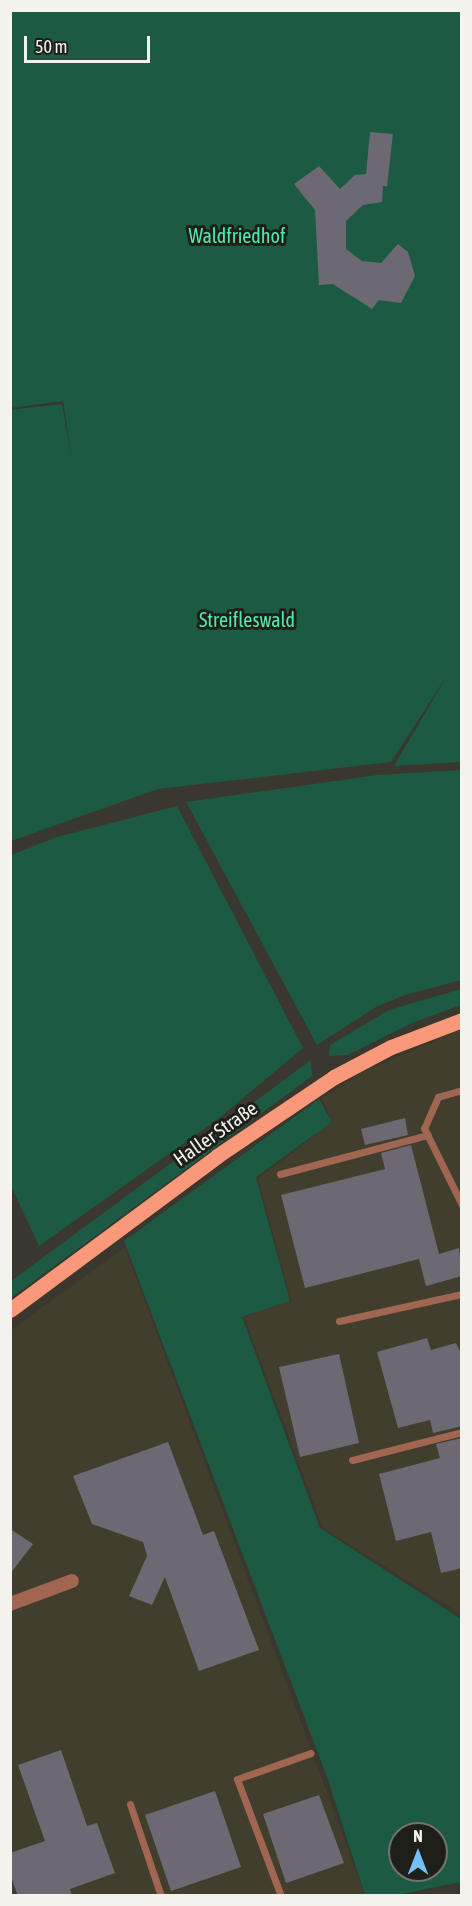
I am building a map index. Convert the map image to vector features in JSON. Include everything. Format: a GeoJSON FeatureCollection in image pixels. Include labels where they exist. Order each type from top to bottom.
{"type":"FeatureCollection","features":[{"type":"Feature","properties":{"kind":"main road","name":"Haller Straße"},"geometry":{"type":"LineString","coordinates":[[10,1310],[217,1156],[334,1077],[391,1047],[462,1020]]}},
{"type":"Feature","properties":{"kind":"street"},"geometry":{"type":"LineString","coordinates":[[10,1604],[72,1581]]}},
{"type":"Feature","properties":{"kind":"lane"},"geometry":{"type":"LineString","coordinates":[[462,1090],[438,1096],[424,1128],[462,1205]]}},
{"type":"Feature","properties":{"kind":"lane"},"geometry":{"type":"LineString","coordinates":[[280,1174],[428,1135]]}},
{"type":"Feature","properties":{"kind":"lane"},"geometry":{"type":"LineString","coordinates":[[339,1322],[462,1294]]}},
{"type":"Feature","properties":{"kind":"lane"},"geometry":{"type":"LineString","coordinates":[[352,1460],[462,1431]]}},
{"type":"Feature","properties":{"kind":"lane"},"geometry":{"type":"LineString","coordinates":[[281,1896],[237,1779],[310,1753]]}},
{"type":"Feature","properties":{"kind":"lane"},"geometry":{"type":"LineString","coordinates":[[130,1804],[161,1896]]}},
{"type":"Feature","properties":{"kind":"shaded area"},"geometry":{"type":"Polygon","coordinates":[[[461,1029],[461,1614],[323,1528],[244,1317],[291,1301],[258,1179],[332,1122],[321,1098],[361,1073],[461,1029]]]}},
{"type":"Feature","properties":{"kind":"shaded area"},"geometry":{"type":"Polygon","coordinates":[[[125,1247],[365,1895],[11,1895],[10,1331],[125,1247]]]}},
{"type":"Feature","properties":{"kind":"green space"},"geometry":{"type":"Polygon","coordinates":[[[11,11],[461,11],[461,762],[394,766],[448,674],[391,762],[158,789],[11,841],[10,410],[62,404],[72,461],[63,401],[11,408],[11,11]]]}},
{"type":"Feature","properties":{"kind":"green space"},"geometry":{"type":"Polygon","coordinates":[[[461,770],[461,980],[405,995],[376,1007],[317,1045],[186,802],[377,775],[461,770]]]}},
{"type":"Feature","properties":{"kind":"green space"},"geometry":{"type":"Polygon","coordinates":[[[177,806],[303,1048],[218,1119],[39,1246],[11,1186],[11,855],[57,837],[177,806]]]}},
{"type":"Feature","properties":{"kind":"green space"},"geometry":{"type":"Polygon","coordinates":[[[461,989],[461,1005],[412,1023],[348,1055],[329,1056],[330,1045],[389,1010],[461,989]]]}},
{"type":"Feature","properties":{"kind":"green space"},"geometry":{"type":"Polygon","coordinates":[[[311,1060],[312,1076],[11,1298],[11,1281],[311,1060]]]}},
{"type":"Feature","properties":{"kind":"green space"},"geometry":{"type":"Polygon","coordinates":[[[319,1099],[332,1122],[256,1177],[290,1301],[242,1317],[320,1528],[461,1619],[461,1882],[397,1895],[365,1895],[327,1777],[124,1241],[319,1099]]]}},
{"type":"Feature","properties":{"kind":"building"},"geometry":{"type":"Polygon","coordinates":[[[370,132],[393,134],[387,186],[383,186],[382,202],[363,205],[346,221],[346,249],[362,261],[381,263],[398,244],[408,252],[415,276],[401,303],[379,300],[372,309],[333,284],[319,285],[315,210],[294,184],[319,166],[340,189],[355,175],[366,174],[370,132]]]}},
{"type":"Feature","properties":{"kind":"building"},"geometry":{"type":"Polygon","coordinates":[[[405,1118],[408,1135],[365,1145],[361,1129],[405,1118]]]}},
{"type":"Feature","properties":{"kind":"building"},"geometry":{"type":"Polygon","coordinates":[[[411,1145],[439,1254],[459,1248],[462,1276],[426,1286],[419,1259],[305,1288],[281,1195],[385,1169],[381,1153],[411,1145]]]}},
{"type":"Feature","properties":{"kind":"building"},"geometry":{"type":"Polygon","coordinates":[[[427,1338],[431,1350],[456,1343],[462,1355],[462,1426],[433,1433],[430,1420],[398,1428],[377,1352],[427,1338]]]}},
{"type":"Feature","properties":{"kind":"building"},"geometry":{"type":"Polygon","coordinates":[[[339,1354],[359,1443],[300,1457],[279,1367],[339,1354]]]}},
{"type":"Feature","properties":{"kind":"building"},"geometry":{"type":"Polygon","coordinates":[[[462,1438],[462,1568],[441,1573],[431,1532],[396,1541],[379,1474],[440,1458],[436,1444],[462,1438]]]}},
{"type":"Feature","properties":{"kind":"building"},"geometry":{"type":"Polygon","coordinates":[[[168,1442],[203,1535],[214,1531],[259,1650],[199,1671],[165,1577],[152,1605],[129,1596],[147,1556],[143,1542],[92,1524],[73,1476],[168,1442]]]}},
{"type":"Feature","properties":{"kind":"building"},"geometry":{"type":"Polygon","coordinates":[[[10,1529],[33,1544],[10,1574],[10,1529]]]}},
{"type":"Feature","properties":{"kind":"building"},"geometry":{"type":"Polygon","coordinates":[[[61,1750],[87,1826],[97,1823],[115,1873],[70,1889],[72,1896],[18,1896],[10,1874],[10,1853],[45,1841],[18,1765],[61,1750]]]}},
{"type":"Feature","properties":{"kind":"building"},"geometry":{"type":"Polygon","coordinates":[[[215,1791],[241,1867],[171,1891],[145,1815],[215,1791]]]}},
{"type":"Feature","properties":{"kind":"building"},"geometry":{"type":"Polygon","coordinates":[[[319,1795],[344,1863],[286,1883],[263,1814],[319,1795]]]}},
{"type":"Feature","properties":{"kind":"park label","name":"Waldfriedhof"},"geometry":{"type":"Point","coordinates":[237,235]}},
{"type":"Feature","properties":{"kind":"park label","name":"Streifleswald"},"geometry":{"type":"Point","coordinates":[247,619]}}]}
